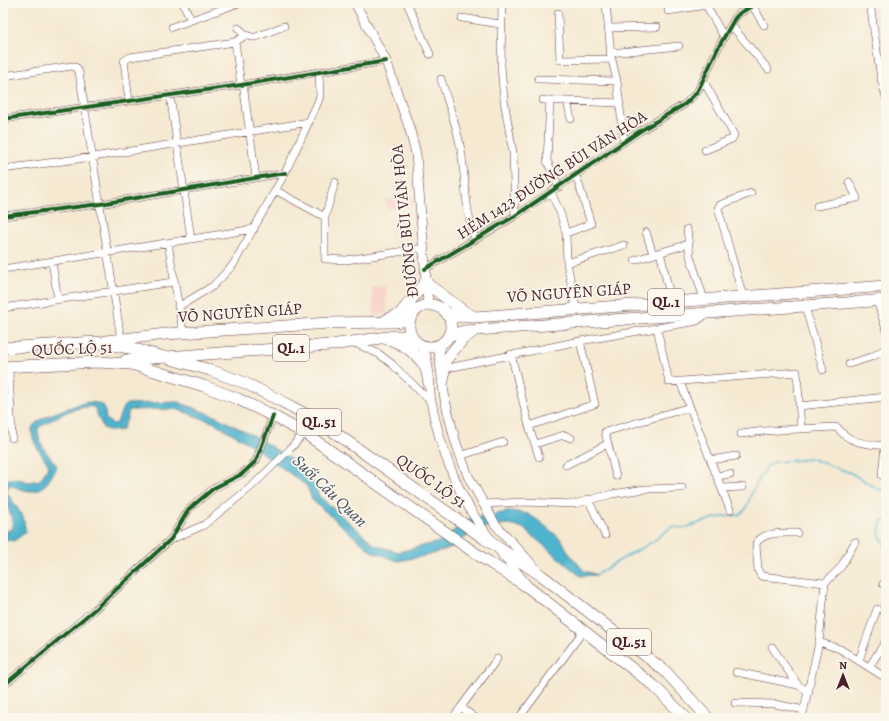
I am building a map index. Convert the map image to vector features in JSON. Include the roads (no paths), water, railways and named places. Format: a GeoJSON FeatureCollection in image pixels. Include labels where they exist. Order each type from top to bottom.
{"type":"FeatureCollection","features":[{"type":"Feature","properties":{"kind":"highway"},"geometry":{"type":"LineString","coordinates":[[382,322],[400,314],[426,282],[465,312],[476,317]]}},
{"type":"Feature","properties":{"kind":"highway","name":"VÕ NGUYÊN GIÁP"},"geometry":{"type":"LineString","coordinates":[[447,313],[455,317],[476,317],[886,285]]}},
{"type":"Feature","properties":{"kind":"highway","name":"VÕ NGUYÊN GIÁP"},"geometry":{"type":"LineString","coordinates":[[445,340],[464,331],[882,301]]}},
{"type":"Feature","properties":{"kind":"highway","name":"QL.1"},"geometry":{"type":"LineString","coordinates":[[410,317],[415,310],[428,304],[435,305],[447,313]]}},
{"type":"Feature","properties":{"kind":"highway"},"geometry":{"type":"LineString","coordinates":[[445,340],[452,326],[447,313]]}},
{"type":"Feature","properties":{"kind":"highway","name":"VÕ NGUYÊN GIÁP"},"geometry":{"type":"LineString","coordinates":[[96,342],[183,332],[329,323],[402,321],[410,317]]}},
{"type":"Feature","properties":{"kind":"highway"},"geometry":{"type":"LineString","coordinates":[[410,317],[408,329],[417,342]]}},
{"type":"Feature","properties":{"kind":"highway"},"geometry":{"type":"LineString","coordinates":[[443,382],[443,369],[445,361],[463,339],[478,330]]}},
{"type":"Feature","properties":{"kind":"highway"},"geometry":{"type":"LineString","coordinates":[[139,336],[140,359]]}},
{"type":"Feature","properties":{"kind":"highway","name":"QL.1"},"geometry":{"type":"LineString","coordinates":[[103,366],[114,362],[140,359],[330,345],[404,336],[434,347],[445,340]]}},
{"type":"Feature","properties":{"kind":"highway"},"geometry":{"type":"LineString","coordinates":[[373,339],[390,340],[406,348],[424,365],[429,384]]}},
{"type":"Feature","properties":{"kind":"highway","name":"QUỐC LỘ 51"},"geometry":{"type":"LineString","coordinates":[[3,348],[96,342],[238,399],[273,416],[304,433],[475,553],[512,561],[541,574],[665,671],[708,718]]}},
{"type":"Feature","properties":{"kind":"highway","name":"QUỐC LỘ 51"},"geometry":{"type":"LineString","coordinates":[[163,357],[210,370],[245,383],[281,400],[320,422],[456,518],[488,538],[512,561],[529,588],[653,685],[686,718]]}},
{"type":"Feature","properties":{"kind":"highway","name":"QUỐC LỘ 51"},"geometry":{"type":"LineString","coordinates":[[5,370],[114,362]]}},
{"type":"Feature","properties":{"kind":"main road","name":"ĐƯỜNG BÙI VĂN HÒA"},"geometry":{"type":"LineString","coordinates":[[355,3],[386,61],[410,130],[416,154],[428,304]]}},
{"type":"Feature","properties":{"kind":"main road","name":"QUỐC LỘ 51"},"geometry":{"type":"LineString","coordinates":[[3,344],[82,339],[96,342]]}},
{"type":"Feature","properties":{"kind":"main road"},"geometry":{"type":"LineString","coordinates":[[445,340],[439,354],[445,400],[460,456],[468,476],[495,524],[512,561]]}},
{"type":"Feature","properties":{"kind":"main road"},"geometry":{"type":"LineString","coordinates":[[417,342],[426,356],[432,402],[442,444],[455,482],[488,538]]}},
{"type":"Feature","properties":{"kind":"main road","name":"QUỐC LỘ 51"},"geometry":{"type":"LineString","coordinates":[[5,370],[103,366],[140,359]]}},
{"type":"Feature","properties":{"kind":"street"},"geometry":{"type":"LineString","coordinates":[[183,3],[191,20]]}},
{"type":"Feature","properties":{"kind":"street"},"geometry":{"type":"LineString","coordinates":[[172,27],[239,3]]}},
{"type":"Feature","properties":{"kind":"street"},"geometry":{"type":"LineString","coordinates":[[407,3],[430,54]]}},
{"type":"Feature","properties":{"kind":"street"},"geometry":{"type":"LineString","coordinates":[[502,3],[500,24],[502,82],[513,153],[515,216]]}},
{"type":"Feature","properties":{"kind":"street"},"geometry":{"type":"LineString","coordinates":[[606,3],[611,56],[617,81],[624,142]]}},
{"type":"Feature","properties":{"kind":"street"},"geometry":{"type":"LineString","coordinates":[[870,3],[881,79],[886,97]]}},
{"type":"Feature","properties":{"kind":"street"},"geometry":{"type":"LineString","coordinates":[[755,4],[764,25]]}},
{"type":"Feature","properties":{"kind":"street","name":"HẺM 1423 ĐƯỜNG BÙI VĂN HÒA"},"geometry":{"type":"LineString","coordinates":[[425,269],[515,216],[624,142],[686,104],[696,92],[703,80],[731,25],[740,13],[755,4]]}},
{"type":"Feature","properties":{"kind":"street"},"geometry":{"type":"LineString","coordinates":[[668,11],[706,5],[724,37]]}},
{"type":"Feature","properties":{"kind":"street"},"geometry":{"type":"LineString","coordinates":[[558,13],[560,60],[611,56],[679,46]]}},
{"type":"Feature","properties":{"kind":"street"},"geometry":{"type":"LineString","coordinates":[[462,18],[500,24]]}},
{"type":"Feature","properties":{"kind":"street"},"geometry":{"type":"LineString","coordinates":[[731,25],[768,69]]}},
{"type":"Feature","properties":{"kind":"street"},"geometry":{"type":"LineString","coordinates":[[238,28],[243,34],[256,37],[284,26]]}},
{"type":"Feature","properties":{"kind":"street"},"geometry":{"type":"LineString","coordinates":[[608,28],[657,27]]}},
{"type":"Feature","properties":{"kind":"street"},"geometry":{"type":"LineString","coordinates":[[130,101],[124,61],[126,58],[235,42],[241,40],[243,34]]}},
{"type":"Feature","properties":{"kind":"street"},"geometry":{"type":"LineString","coordinates":[[235,42],[256,178]]}},
{"type":"Feature","properties":{"kind":"street"},"geometry":{"type":"LineString","coordinates":[[3,119],[170,95],[386,61]]}},
{"type":"Feature","properties":{"kind":"street"},"geometry":{"type":"LineString","coordinates":[[3,76],[72,66],[77,68],[93,157],[121,339]]}},
{"type":"Feature","properties":{"kind":"street"},"geometry":{"type":"LineString","coordinates":[[178,307],[213,286],[233,265],[285,173],[320,96],[319,72]]}},
{"type":"Feature","properties":{"kind":"street"},"geometry":{"type":"LineString","coordinates":[[440,79],[459,141],[462,157],[466,206],[475,239]]}},
{"type":"Feature","properties":{"kind":"street"},"geometry":{"type":"LineString","coordinates":[[538,79],[617,81]]}},
{"type":"Feature","properties":{"kind":"street"},"geometry":{"type":"LineString","coordinates":[[703,80],[734,135],[732,139],[705,150]]}},
{"type":"Feature","properties":{"kind":"street"},"geometry":{"type":"LineString","coordinates":[[170,95],[191,239]]}},
{"type":"Feature","properties":{"kind":"street"},"geometry":{"type":"LineString","coordinates":[[559,187],[547,161],[546,100],[619,103]]}},
{"type":"Feature","properties":{"kind":"street"},"geometry":{"type":"LineString","coordinates":[[567,101],[571,120]]}},
{"type":"Feature","properties":{"kind":"street"},"geometry":{"type":"LineString","coordinates":[[3,169],[93,157],[308,122]]}},
{"type":"Feature","properties":{"kind":"street"},"geometry":{"type":"LineString","coordinates":[[3,216],[100,204],[285,173]]}},
{"type":"Feature","properties":{"kind":"street"},"geometry":{"type":"LineString","coordinates":[[566,233],[592,224],[576,175]]}},
{"type":"Feature","properties":{"kind":"street"},"geometry":{"type":"LineString","coordinates":[[335,182],[325,217],[325,256],[328,259],[346,260],[424,248]]}},
{"type":"Feature","properties":{"kind":"street"},"geometry":{"type":"LineString","coordinates":[[817,206],[857,198],[849,182]]}},
{"type":"Feature","properties":{"kind":"street"},"geometry":{"type":"LineString","coordinates":[[275,190],[325,217]]}},
{"type":"Feature","properties":{"kind":"street"},"geometry":{"type":"LineString","coordinates":[[551,192],[561,215],[566,233],[567,262],[576,308]]}},
{"type":"Feature","properties":{"kind":"street"},"geometry":{"type":"LineString","coordinates":[[743,296],[718,206],[751,193]]}},
{"type":"Feature","properties":{"kind":"street"},"geometry":{"type":"LineString","coordinates":[[3,267],[52,262],[254,229]]}},
{"type":"Feature","properties":{"kind":"street"},"geometry":{"type":"LineString","coordinates":[[687,229],[688,244],[704,299]]}},
{"type":"Feature","properties":{"kind":"street"},"geometry":{"type":"LineString","coordinates":[[646,232],[653,254]]}},
{"type":"Feature","properties":{"kind":"street"},"geometry":{"type":"LineString","coordinates":[[168,243],[173,282],[183,332]]}},
{"type":"Feature","properties":{"kind":"street"},"geometry":{"type":"LineString","coordinates":[[636,260],[688,244]]}},
{"type":"Feature","properties":{"kind":"street"},"geometry":{"type":"LineString","coordinates":[[567,262],[624,245]]}},
{"type":"Feature","properties":{"kind":"street"},"geometry":{"type":"LineString","coordinates":[[660,252],[669,291],[669,302]]}},
{"type":"Feature","properties":{"kind":"street"},"geometry":{"type":"LineString","coordinates":[[52,262],[58,300]]}},
{"type":"Feature","properties":{"kind":"street"},"geometry":{"type":"LineString","coordinates":[[3,308],[173,282]]}},
{"type":"Feature","properties":{"kind":"street"},"geometry":{"type":"LineString","coordinates":[[882,301],[886,329]]}},
{"type":"Feature","properties":{"kind":"street"},"geometry":{"type":"LineString","coordinates":[[805,306],[823,370]]}},
{"type":"Feature","properties":{"kind":"street"},"geometry":{"type":"LineString","coordinates":[[443,369],[511,354],[697,321],[708,313]]}},
{"type":"Feature","properties":{"kind":"street"},"geometry":{"type":"LineString","coordinates":[[657,328],[668,380],[671,382],[795,372],[798,375],[801,428]]}},
{"type":"Feature","properties":{"kind":"street"},"geometry":{"type":"LineString","coordinates":[[529,426],[596,404],[580,341]]}},
{"type":"Feature","properties":{"kind":"street"},"geometry":{"type":"LineString","coordinates":[[353,342],[379,354],[401,372],[432,402]]}},
{"type":"Feature","properties":{"kind":"street"},"geometry":{"type":"LineString","coordinates":[[849,364],[874,356],[886,348]]}},
{"type":"Feature","properties":{"kind":"street"},"geometry":{"type":"LineString","coordinates":[[511,354],[529,426],[539,456]]}},
{"type":"Feature","properties":{"kind":"street"},"geometry":{"type":"LineString","coordinates":[[5,370],[12,438]]}},
{"type":"Feature","properties":{"kind":"street"},"geometry":{"type":"LineString","coordinates":[[680,382],[712,460],[730,510]]}},
{"type":"Feature","properties":{"kind":"street"},"geometry":{"type":"LineString","coordinates":[[800,406],[886,397]]}},
{"type":"Feature","properties":{"kind":"street"},"geometry":{"type":"LineString","coordinates":[[616,476],[605,436],[606,431],[690,407]]}},
{"type":"Feature","properties":{"kind":"street"},"geometry":{"type":"LineString","coordinates":[[3,686],[95,609],[171,539],[189,509],[214,488],[242,474],[256,461],[268,434],[273,416]]}},
{"type":"Feature","properties":{"kind":"street"},"geometry":{"type":"LineString","coordinates":[[741,434],[801,428],[838,428],[846,438],[854,441],[885,446],[882,475]]}},
{"type":"Feature","properties":{"kind":"street"},"geometry":{"type":"LineString","coordinates":[[171,539],[204,525],[252,486],[290,449],[304,433]]}},
{"type":"Feature","properties":{"kind":"street"},"geometry":{"type":"LineString","coordinates":[[535,444],[564,434],[571,438]]}},
{"type":"Feature","properties":{"kind":"street"},"geometry":{"type":"LineString","coordinates":[[460,456],[503,442]]}},
{"type":"Feature","properties":{"kind":"street"},"geometry":{"type":"LineString","coordinates":[[566,466],[607,444]]}},
{"type":"Feature","properties":{"kind":"street"},"geometry":{"type":"LineString","coordinates":[[712,460],[736,456]]}},
{"type":"Feature","properties":{"kind":"street"},"geometry":{"type":"LineString","coordinates":[[718,476],[730,474]]}},
{"type":"Feature","properties":{"kind":"street"},"geometry":{"type":"LineString","coordinates":[[722,488],[743,487]]}},
{"type":"Feature","properties":{"kind":"street"},"geometry":{"type":"LineString","coordinates":[[484,506],[524,502],[572,504],[588,499],[645,489],[682,488]]}},
{"type":"Feature","properties":{"kind":"street"},"geometry":{"type":"LineString","coordinates":[[588,499],[605,534]]}},
{"type":"Feature","properties":{"kind":"street"},"geometry":{"type":"LineString","coordinates":[[797,533],[774,534],[758,540],[756,544],[758,573],[766,577],[825,583]]}},
{"type":"Feature","properties":{"kind":"street"},"geometry":{"type":"LineString","coordinates":[[802,718],[819,642],[825,583],[841,567],[855,542]]}},
{"type":"Feature","properties":{"kind":"street"},"geometry":{"type":"LineString","coordinates":[[859,660],[877,608]]}},
{"type":"Feature","properties":{"kind":"street"},"geometry":{"type":"LineString","coordinates":[[519,718],[584,630]]}},
{"type":"Feature","properties":{"kind":"street"},"geometry":{"type":"LineString","coordinates":[[869,667],[886,641]]}},
{"type":"Feature","properties":{"kind":"street"},"geometry":{"type":"LineString","coordinates":[[819,642],[840,649],[886,678]]}},
{"type":"Feature","properties":{"kind":"street"},"geometry":{"type":"LineString","coordinates":[[772,647],[798,685]]}},
{"type":"Feature","properties":{"kind":"street"},"geometry":{"type":"LineString","coordinates":[[453,718],[497,659]]}},
{"type":"Feature","properties":{"kind":"street"},"geometry":{"type":"LineString","coordinates":[[736,672],[798,685],[809,692]]}},
{"type":"Feature","properties":{"kind":"street"},"geometry":{"type":"LineString","coordinates":[[735,703],[775,704],[804,710]]}},
{"type":"Feature","properties":{"kind":"street"},"geometry":{"type":"LineString","coordinates":[[461,707],[475,718]]}},
{"type":"Feature","properties":{"kind":"water","name":"Suối Cầu Quan"},"geometry":{"type":"Polygon","coordinates":[[[87,402],[97,403],[104,406],[106,419],[112,424],[117,423],[123,407],[127,404],[178,402],[217,417],[256,437],[294,461],[311,477],[319,496],[375,545],[398,552],[439,542],[469,519],[512,511],[528,514],[539,521],[562,540],[568,552],[584,571],[598,575],[580,576],[523,528],[508,524],[479,528],[452,547],[430,555],[398,561],[371,551],[312,500],[307,486],[251,445],[215,423],[176,409],[129,410],[122,430],[111,431],[103,428],[94,407],[79,408],[65,413],[38,428],[41,444],[57,466],[44,486],[36,490],[31,491],[9,485],[7,492],[23,517],[26,532],[14,541],[3,539],[3,532],[13,529],[4,492],[5,480],[16,478],[28,482],[40,480],[49,466],[33,439],[32,429],[34,425],[56,412],[87,402]]]}},
{"type":"Feature","properties":{"kind":"waterway","name":"Suối Cầu Quan"},"geometry":{"type":"LineString","coordinates":[[596,575],[654,541],[671,527],[684,528],[715,518],[739,515],[746,509],[752,492],[767,466],[775,462],[812,459],[851,473],[878,489],[886,491]]}},
{"type":"Feature","properties":{"kind":"waterway","name":"Suối Cầu Quan"},"geometry":{"type":"LineString","coordinates":[[886,520],[881,521],[879,534],[886,547]]}}]}
